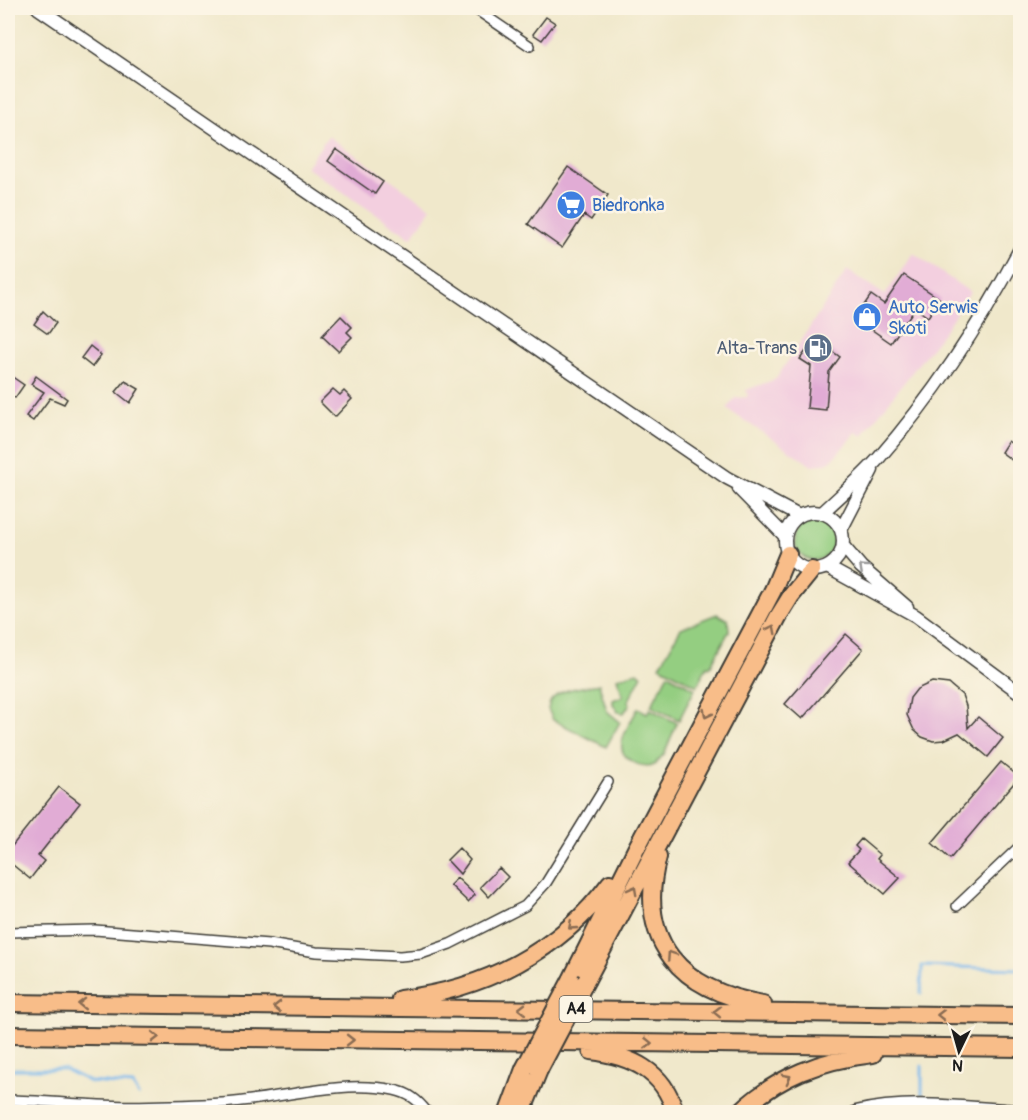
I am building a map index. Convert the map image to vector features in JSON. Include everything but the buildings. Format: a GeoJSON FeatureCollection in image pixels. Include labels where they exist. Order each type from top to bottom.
{"type":"FeatureCollection","features":[{"type":"Feature","properties":{"kind":"highway"},"geometry":{"type":"LineString","coordinates":[[579,979],[636,849],[773,590],[788,554]]}},
{"type":"Feature","properties":{"kind":"highway"},"geometry":{"type":"LineString","coordinates":[[507,1113],[579,979],[672,818],[778,617],[791,596],[820,569]]}},
{"type":"Feature","properties":{"kind":"highway"},"geometry":{"type":"LineString","coordinates":[[672,818],[658,854],[651,899],[656,926],[670,956],[685,972],[715,993],[741,1001],[817,1013]]}},
{"type":"Feature","properties":{"kind":"highway"},"geometry":{"type":"LineString","coordinates":[[335,1007],[444,993],[506,970],[546,947],[581,918],[636,849]]}},
{"type":"Feature","properties":{"kind":"highway","name":"A4"},"geometry":{"type":"LineString","coordinates":[[8,1003],[1020,1016]]}},
{"type":"Feature","properties":{"kind":"highway","name":"A4"},"geometry":{"type":"LineString","coordinates":[[8,1035],[1020,1048]]}},
{"type":"Feature","properties":{"kind":"highway"},"geometry":{"type":"LineString","coordinates":[[526,1041],[612,1054],[638,1063],[662,1084],[675,1113]]}},
{"type":"Feature","properties":{"kind":"highway"},"geometry":{"type":"LineString","coordinates":[[740,1113],[770,1087],[813,1065],[851,1056],[930,1047]]}},
{"type":"Feature","properties":{"kind":"highway"},"geometry":{"type":"LineString","coordinates":[[522,1113],[531,1070]]}},
{"type":"Feature","properties":{"kind":"street"},"geometry":{"type":"LineString","coordinates":[[38,8],[727,478],[799,516]]}},
{"type":"Feature","properties":{"kind":"street"},"geometry":{"type":"LineString","coordinates":[[474,8],[530,46]]}},
{"type":"Feature","properties":{"kind":"street"},"geometry":{"type":"LineString","coordinates":[[841,530],[878,459],[974,329],[1020,249]]}},
{"type":"Feature","properties":{"kind":"street"},"geometry":{"type":"LineString","coordinates":[[822,513],[878,459]]}},
{"type":"Feature","properties":{"kind":"street"},"geometry":{"type":"LineString","coordinates":[[727,478],[785,536]]}},
{"type":"Feature","properties":{"kind":"street"},"geometry":{"type":"LineString","coordinates":[[820,569],[837,559],[843,546],[841,530],[836,522],[822,513],[806,513],[790,525],[785,536],[788,554],[798,566],[820,569],[916,616]]}},
{"type":"Feature","properties":{"kind":"street"},"geometry":{"type":"LineString","coordinates":[[843,546],[861,567],[916,616],[1020,693]]}},
{"type":"Feature","properties":{"kind":"street"},"geometry":{"type":"LineString","coordinates":[[8,932],[95,930],[270,944],[316,952],[400,956],[421,954],[450,944],[525,906],[546,883],[608,782]]}},
{"type":"Feature","properties":{"kind":"street"},"geometry":{"type":"LineString","coordinates":[[957,906],[1020,846]]}},
{"type":"Feature","properties":{"kind":"street"},"geometry":{"type":"LineString","coordinates":[[8,1100],[99,1105],[209,1104],[253,1101],[324,1090],[370,1089],[393,1090],[411,1095],[427,1113]]}},
{"type":"Feature","properties":{"kind":"street"},"geometry":{"type":"LineString","coordinates":[[856,1113],[879,1108],[914,1106],[1020,1111]]}},
{"type":"Feature","properties":{"kind":"shaded area"},"geometry":{"type":"Polygon","coordinates":[[[328,136],[432,208],[411,238],[306,167],[328,136]]]}},
{"type":"Feature","properties":{"kind":"shaded area"},"geometry":{"type":"Polygon","coordinates":[[[913,253],[970,292],[942,334],[862,436],[856,432],[826,464],[811,465],[727,409],[735,398],[748,397],[746,390],[776,379],[847,270],[885,295],[913,253]]]}},
{"type":"Feature","properties":{"kind":"green space"},"geometry":{"type":"Polygon","coordinates":[[[814,522],[827,528],[833,541],[827,554],[814,560],[801,554],[795,541],[801,528],[814,522]]]}},
{"type":"Feature","properties":{"kind":"green space"},"geometry":{"type":"Polygon","coordinates":[[[717,614],[728,620],[729,631],[697,686],[660,666],[681,628],[717,614]]]}},
{"type":"Feature","properties":{"kind":"green space"},"geometry":{"type":"Polygon","coordinates":[[[637,672],[642,675],[628,702],[630,704],[624,713],[618,712],[613,700],[623,696],[617,678],[637,672]]]}},
{"type":"Feature","properties":{"kind":"green space"},"geometry":{"type":"Polygon","coordinates":[[[668,674],[695,689],[679,720],[651,706],[668,674]]]}},
{"type":"Feature","properties":{"kind":"green space"},"geometry":{"type":"Polygon","coordinates":[[[599,684],[607,711],[620,722],[606,747],[553,720],[548,709],[550,702],[561,692],[599,684]]]}},
{"type":"Feature","properties":{"kind":"green space"},"geometry":{"type":"Polygon","coordinates":[[[638,708],[647,713],[650,709],[677,723],[664,754],[654,765],[636,764],[624,755],[622,749],[624,735],[638,708]]]}},
{"type":"Feature","properties":{"kind":"waterway"},"geometry":{"type":"LineString","coordinates":[[921,993],[922,966],[1020,969]]}},
{"type":"Feature","properties":{"kind":"waterway"},"geometry":{"type":"LineString","coordinates":[[922,1066],[922,1094]]}},
{"type":"Feature","properties":{"kind":"waterway"},"geometry":{"type":"LineString","coordinates":[[8,1069],[64,1069],[90,1082],[133,1085],[139,1095]]}},
{"type":"Feature","properties":{"kind":"place","name":"Biedronka"},"geometry":{"type":"Point","coordinates":[571,205]}},
{"type":"Feature","properties":{"kind":"place","name":"Auto Serwis Skoti"},"geometry":{"type":"Point","coordinates":[867,317]}},
{"type":"Feature","properties":{"kind":"place","name":"Alta-Trans"},"geometry":{"type":"Point","coordinates":[818,348]}}]}
